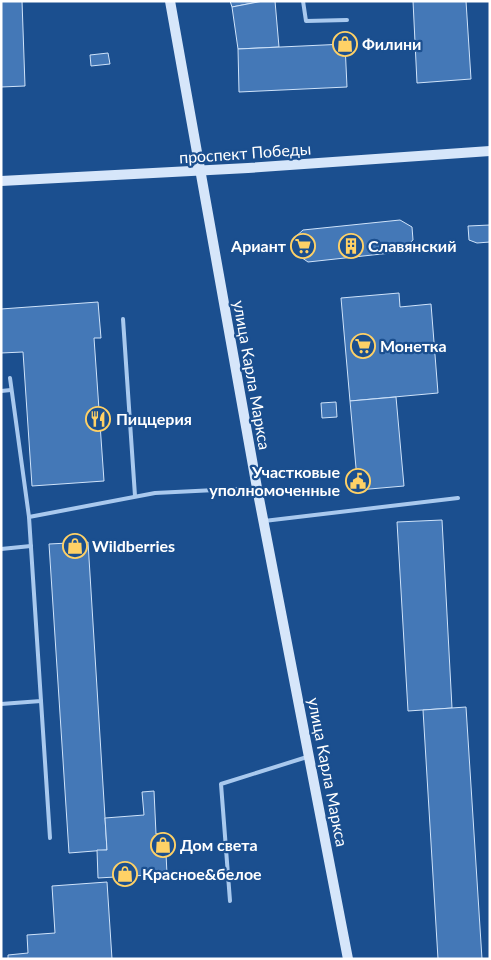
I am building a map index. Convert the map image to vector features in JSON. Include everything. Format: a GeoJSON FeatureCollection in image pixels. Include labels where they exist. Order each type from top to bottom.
{"type":"FeatureCollection","features":[{"type":"Feature","properties":{"kind":"main road","name":"улица Карла Маркса"},"geometry":{"type":"LineString","coordinates":[[170,1],[202,171],[263,521],[348,959]]}},
{"type":"Feature","properties":{"kind":"main road","name":"проспект Победы"},"geometry":{"type":"LineString","coordinates":[[1,181],[202,171],[490,151]]}},
{"type":"Feature","properties":{"kind":"lane"},"geometry":{"type":"LineString","coordinates":[[303,1],[306,22],[347,20]]}},
{"type":"Feature","properties":{"kind":"lane"},"geometry":{"type":"LineString","coordinates":[[122,319],[135,496]]}},
{"type":"Feature","properties":{"kind":"lane"},"geometry":{"type":"LineString","coordinates":[[10,378],[29,517],[50,838]]}},
{"type":"Feature","properties":{"kind":"lane"},"geometry":{"type":"LineString","coordinates":[[1,391],[12,390]]}},
{"type":"Feature","properties":{"kind":"lane"},"geometry":{"type":"LineString","coordinates":[[29,517],[155,493],[257,488]]}},
{"type":"Feature","properties":{"kind":"lane"},"geometry":{"type":"LineString","coordinates":[[263,521],[458,498]]}},
{"type":"Feature","properties":{"kind":"lane"},"geometry":{"type":"LineString","coordinates":[[1,549],[31,546]]}},
{"type":"Feature","properties":{"kind":"lane"},"geometry":{"type":"LineString","coordinates":[[1,704],[41,701]]}},
{"type":"Feature","properties":{"kind":"lane"},"geometry":{"type":"LineString","coordinates":[[230,901],[221,784],[310,757]]}},
{"type":"Feature","properties":{"kind":"building"},"geometry":{"type":"Polygon","coordinates":[[[1,1],[22,1],[25,86],[1,87],[1,1]]]}},
{"type":"Feature","properties":{"kind":"building"},"geometry":{"type":"Polygon","coordinates":[[[230,1],[263,1],[232,7],[230,1]]]}},
{"type":"Feature","properties":{"kind":"building"},"geometry":{"type":"Polygon","coordinates":[[[263,1],[275,1],[279,47],[238,49],[232,7],[263,1]]]}},
{"type":"Feature","properties":{"kind":"building"},"geometry":{"type":"Polygon","coordinates":[[[413,1],[466,1],[471,79],[417,83],[413,1]]]}},
{"type":"Feature","properties":{"kind":"building"},"geometry":{"type":"Polygon","coordinates":[[[345,44],[347,87],[239,92],[238,49],[345,44]]]}},
{"type":"Feature","properties":{"kind":"building"},"geometry":{"type":"Polygon","coordinates":[[[108,53],[110,64],[91,66],[90,55],[108,53]]]}},
{"type":"Feature","properties":{"kind":"building","name":"Славянский"},"geometry":{"type":"Polygon","coordinates":[[[400,220],[412,227],[413,240],[400,252],[308,262],[295,253],[294,238],[303,230],[400,220]]]}},
{"type":"Feature","properties":{"kind":"building"},"geometry":{"type":"Polygon","coordinates":[[[490,225],[490,242],[477,243],[469,240],[468,226],[490,225]]]}},
{"type":"Feature","properties":{"kind":"building"},"geometry":{"type":"Polygon","coordinates":[[[399,293],[400,307],[431,304],[438,393],[350,401],[341,298],[399,293]]]}},
{"type":"Feature","properties":{"kind":"building"},"geometry":{"type":"Polygon","coordinates":[[[98,302],[101,338],[94,338],[104,481],[32,486],[23,352],[1,353],[1,309],[98,302]]]}},
{"type":"Feature","properties":{"kind":"building"},"geometry":{"type":"Polygon","coordinates":[[[396,397],[404,486],[358,490],[350,401],[396,397]]]}},
{"type":"Feature","properties":{"kind":"building"},"geometry":{"type":"Polygon","coordinates":[[[336,402],[337,417],[322,418],[321,403],[336,402]]]}},
{"type":"Feature","properties":{"kind":"building"},"geometry":{"type":"Polygon","coordinates":[[[442,520],[452,708],[408,711],[397,522],[442,520]]]}},
{"type":"Feature","properties":{"kind":"building"},"geometry":{"type":"Polygon","coordinates":[[[88,542],[107,850],[69,853],[49,544],[88,542]]]}},
{"type":"Feature","properties":{"kind":"building"},"geometry":{"type":"Polygon","coordinates":[[[466,707],[482,959],[438,959],[423,710],[466,707]]]}},
{"type":"Feature","properties":{"kind":"building"},"geometry":{"type":"Polygon","coordinates":[[[154,791],[156,834],[165,833],[167,874],[98,878],[97,850],[107,850],[105,818],[144,815],[142,792],[154,791]]]}},
{"type":"Feature","properties":{"kind":"building"},"geometry":{"type":"Polygon","coordinates":[[[107,882],[112,959],[8,959],[8,955],[28,953],[27,935],[55,933],[52,886],[107,882]]]}},
{"type":"Feature","properties":{"kind":"place","name":"Филини"},"geometry":{"type":"Point","coordinates":[345,44]}},
{"type":"Feature","properties":{"kind":"place","name":"Ариант"},"geometry":{"type":"Point","coordinates":[303,246]}},
{"type":"Feature","properties":{"kind":"place","name":"Славянский"},"geometry":{"type":"Point","coordinates":[351,246]}},
{"type":"Feature","properties":{"kind":"place","name":"Монетка"},"geometry":{"type":"Point","coordinates":[363,346]}},
{"type":"Feature","properties":{"kind":"place","name":"Пиццерия"},"geometry":{"type":"Point","coordinates":[98,419]}},
{"type":"Feature","properties":{"kind":"place","name":"Участковые уполномоченные"},"geometry":{"type":"Point","coordinates":[358,481]}},
{"type":"Feature","properties":{"kind":"place","name":"Wildberries"},"geometry":{"type":"Point","coordinates":[75,546]}},
{"type":"Feature","properties":{"kind":"place","name":"Дом света"},"geometry":{"type":"Point","coordinates":[163,845]}},
{"type":"Feature","properties":{"kind":"place","name":"Красное&белое"},"geometry":{"type":"Point","coordinates":[125,874]}}]}
